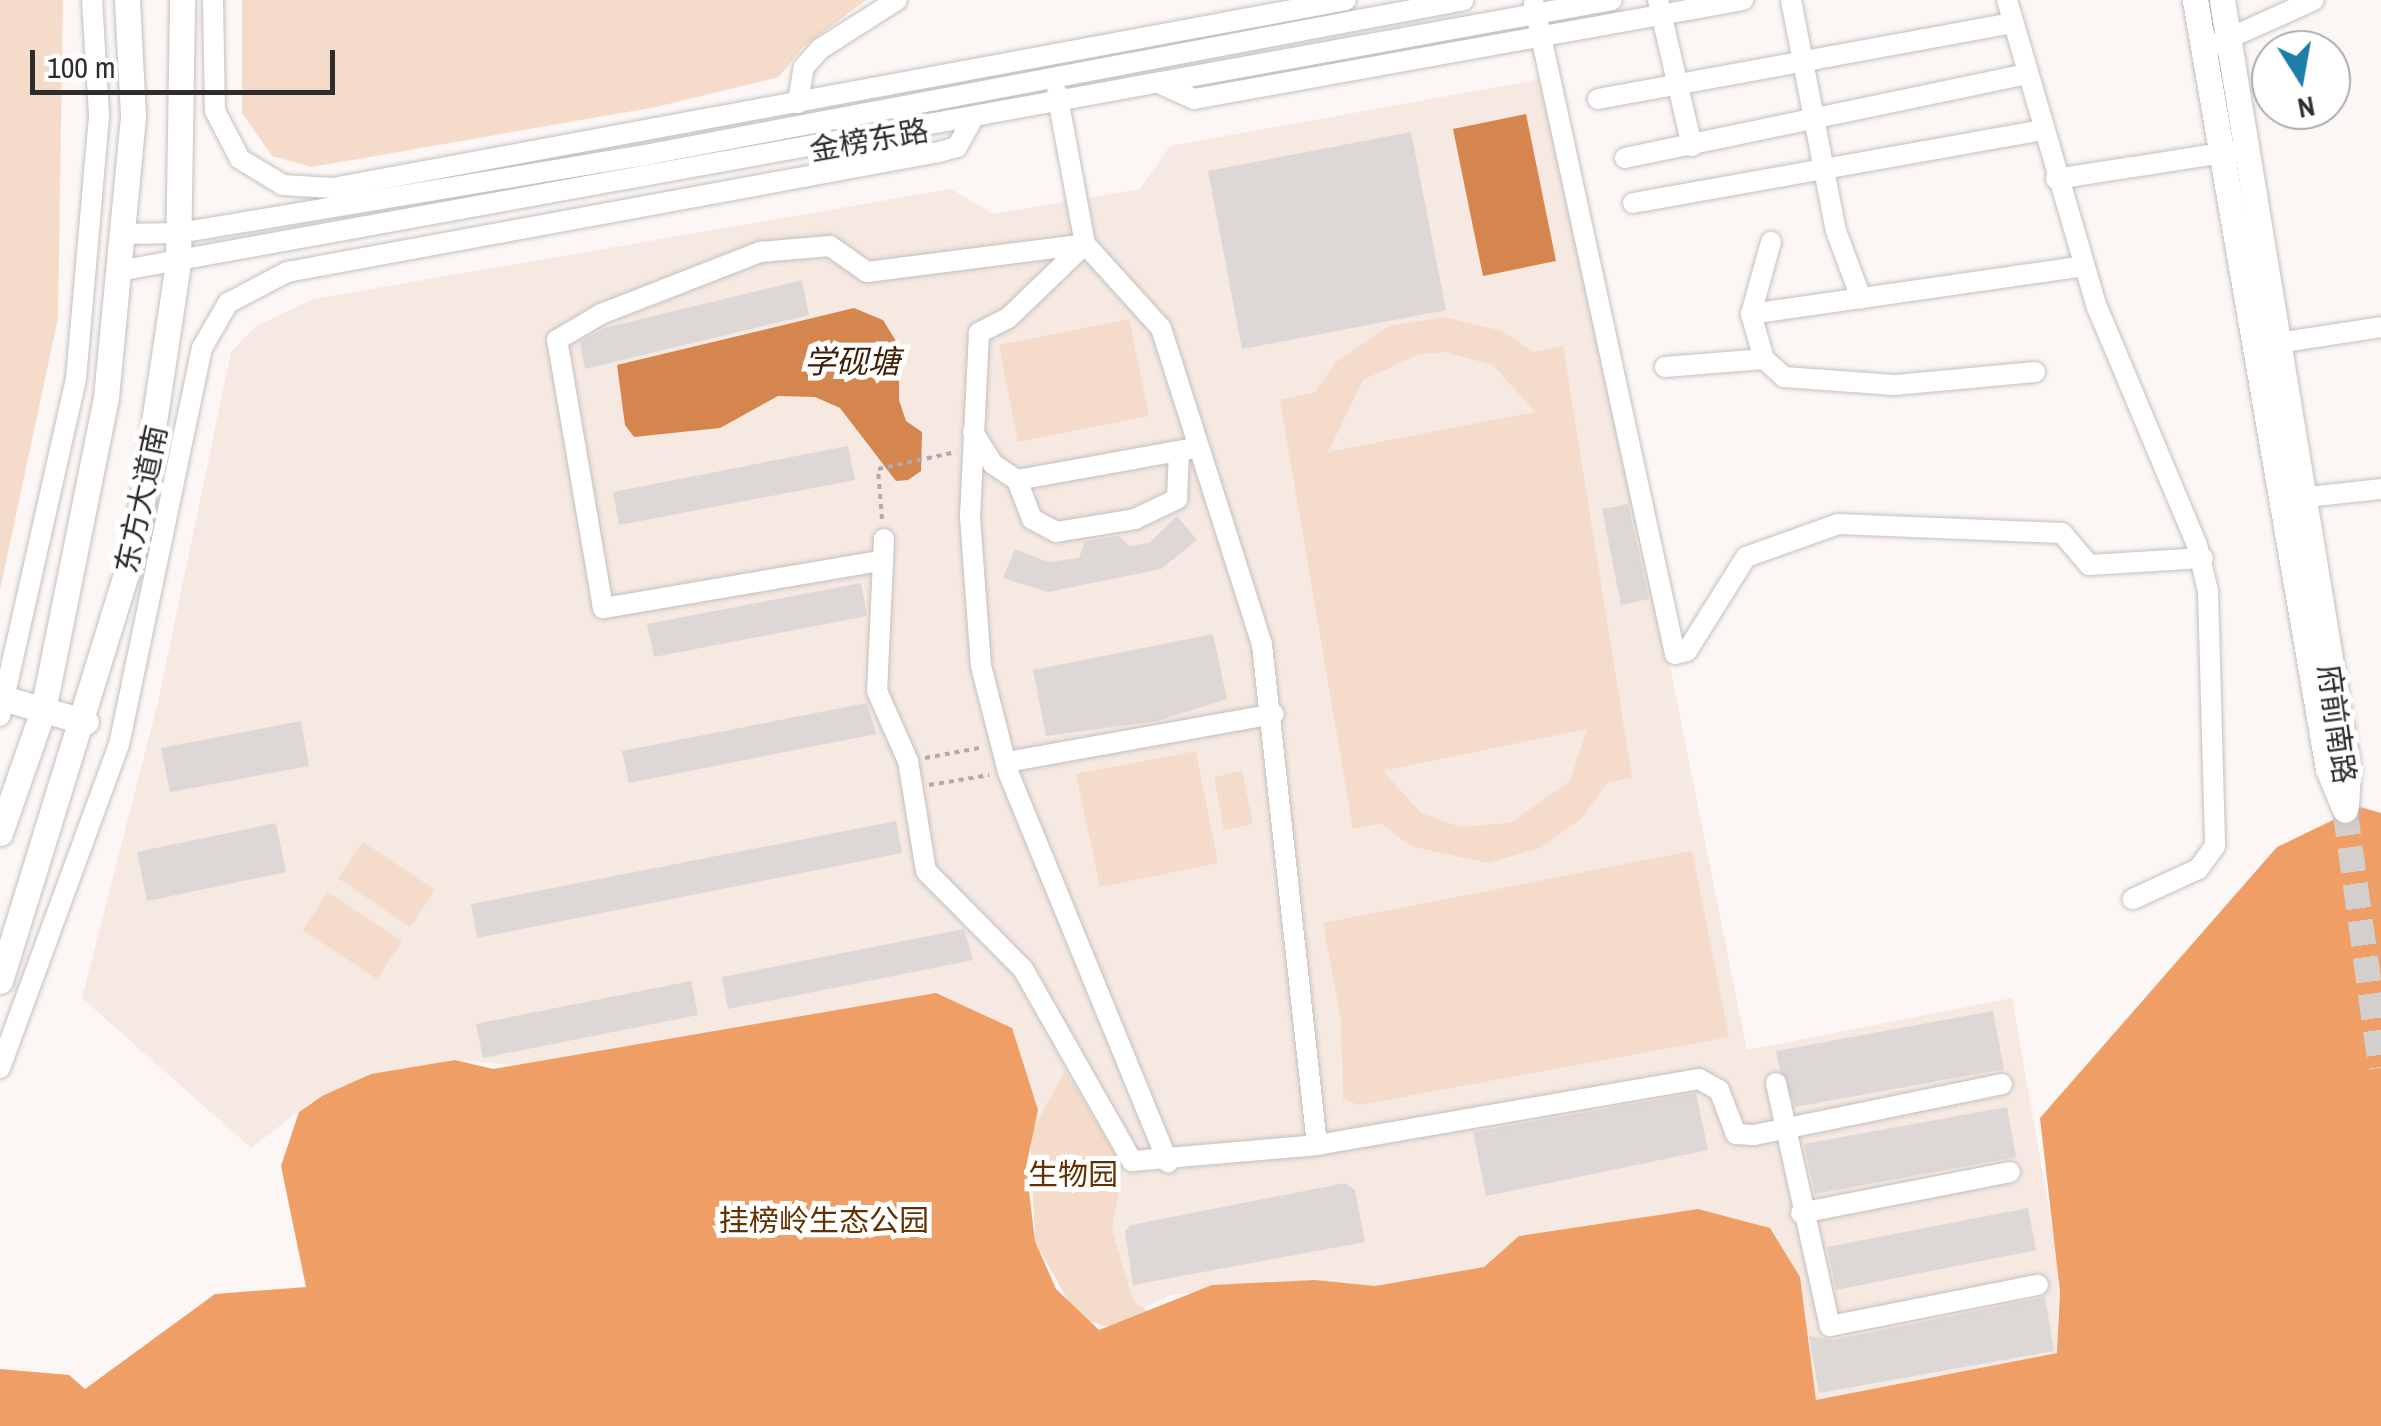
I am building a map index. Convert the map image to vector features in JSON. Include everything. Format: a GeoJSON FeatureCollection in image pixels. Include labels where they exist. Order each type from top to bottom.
{"type":"FeatureCollection","features":[{"type":"Feature","properties":{"kind":"main road","name":"东方大道南"},"geometry":{"type":"LineString","coordinates":[[0,833],[42,710],[106,396],[124,270],[133,115],[127,0]]}},
{"type":"Feature","properties":{"kind":"main road","name":"东方大道南"},"geometry":{"type":"LineString","coordinates":[[0,981],[86,722],[136,540],[178,262],[182,0]]}},
{"type":"Feature","properties":{"kind":"main road","name":"府前南路"},"geometry":{"type":"LineString","coordinates":[[2195,0],[2214,45],[2290,499],[2348,768],[2345,810],[2328,770],[2290,499]]}},
{"type":"Feature","properties":{"kind":"main road","name":"府前南路"},"geometry":{"type":"LineString","coordinates":[[2214,45],[2222,0]]}},
{"type":"Feature","properties":{"kind":"main road"},"geometry":{"type":"LineString","coordinates":[[3,708],[42,710],[86,722]]}},
{"type":"Feature","properties":{"kind":"street"},"geometry":{"type":"LineString","coordinates":[[3,708],[76,380],[99,114],[92,0]]}},
{"type":"Feature","properties":{"kind":"street"},"geometry":{"type":"LineString","coordinates":[[213,0],[215,111],[240,158],[283,185],[379,181],[798,103],[1248,9],[1346,0]]}},
{"type":"Feature","properties":{"kind":"street"},"geometry":{"type":"LineString","coordinates":[[798,103],[804,67],[820,48],[897,0]]}},
{"type":"Feature","properties":{"kind":"street","name":"金榜东路"},"geometry":{"type":"LineString","coordinates":[[125,234],[179,233],[718,141],[1055,82],[1464,0]]}},
{"type":"Feature","properties":{"kind":"street","name":"金榜东路"},"geometry":{"type":"LineString","coordinates":[[124,270],[1060,106],[1612,0]]}},
{"type":"Feature","properties":{"kind":"street"},"geometry":{"type":"LineString","coordinates":[[1163,85],[1194,100],[1537,16],[1742,0]]}},
{"type":"Feature","properties":{"kind":"street"},"geometry":{"type":"LineString","coordinates":[[1792,0],[1836,231],[1862,298]]}},
{"type":"Feature","properties":{"kind":"street"},"geometry":{"type":"LineString","coordinates":[[2007,0],[2041,130],[2083,266],[2203,558],[2212,634],[2215,846],[2198,869],[2133,899]]}},
{"type":"Feature","properties":{"kind":"street"},"geometry":{"type":"LineString","coordinates":[[2214,45],[2314,0]]}},
{"type":"Feature","properties":{"kind":"street"},"geometry":{"type":"LineString","coordinates":[[1660,7],[1692,146]]}},
{"type":"Feature","properties":{"kind":"street"},"geometry":{"type":"LineString","coordinates":[[1248,9],[1254,42]]}},
{"type":"Feature","properties":{"kind":"street"},"geometry":{"type":"LineString","coordinates":[[1537,16],[1675,654],[1688,650],[1746,557],[1838,524],[2062,533],[2089,565],[2203,558]]}},
{"type":"Feature","properties":{"kind":"street"},"geometry":{"type":"LineString","coordinates":[[1598,99],[2013,23]]}},
{"type":"Feature","properties":{"kind":"street"},"geometry":{"type":"LineString","coordinates":[[1312,30],[1318,54]]}},
{"type":"Feature","properties":{"kind":"street"},"geometry":{"type":"LineString","coordinates":[[1624,158],[2026,74]]}},
{"type":"Feature","properties":{"kind":"street"},"geometry":{"type":"LineString","coordinates":[[1055,82],[1085,244],[1161,328],[1186,450],[1224,514],[1274,714],[1316,1145]]}},
{"type":"Feature","properties":{"kind":"street"},"geometry":{"type":"LineString","coordinates":[[715,119],[723,167]]}},
{"type":"Feature","properties":{"kind":"street"},"geometry":{"type":"LineString","coordinates":[[0,1068],[119,745],[202,348],[228,303],[286,272],[939,152],[956,147],[971,122]]}},
{"type":"Feature","properties":{"kind":"street"},"geometry":{"type":"LineString","coordinates":[[1633,203],[2041,130]]}},
{"type":"Feature","properties":{"kind":"street"},"geometry":{"type":"LineString","coordinates":[[2056,178],[2230,151]]}},
{"type":"Feature","properties":{"kind":"street"},"geometry":{"type":"LineString","coordinates":[[1771,242],[1751,314],[1764,359],[1784,377],[1894,385],[2036,372]]}},
{"type":"Feature","properties":{"kind":"street"},"geometry":{"type":"LineString","coordinates":[[1085,244],[1008,318],[978,333],[972,441],[981,666],[1006,759],[1168,1162]]}},
{"type":"Feature","properties":{"kind":"street"},"geometry":{"type":"LineString","coordinates":[[879,560],[603,608],[557,340],[602,314],[760,252],[830,246],[867,272],[1085,244]]}},
{"type":"Feature","properties":{"kind":"street"},"geometry":{"type":"LineString","coordinates":[[1751,314],[2083,266]]}},
{"type":"Feature","properties":{"kind":"street"},"geometry":{"type":"LineString","coordinates":[[2262,345],[2381,327]]}},
{"type":"Feature","properties":{"kind":"street"},"geometry":{"type":"LineString","coordinates":[[1665,367],[1764,359]]}},
{"type":"Feature","properties":{"kind":"street"},"geometry":{"type":"LineString","coordinates":[[972,441],[993,464],[1017,480],[1032,519],[1056,532],[1136,519],[1176,498],[1186,450]]}},
{"type":"Feature","properties":{"kind":"street"},"geometry":{"type":"LineString","coordinates":[[1017,480],[1186,450]]}},
{"type":"Feature","properties":{"kind":"street"},"geometry":{"type":"LineString","coordinates":[[2290,499],[2381,489]]}},
{"type":"Feature","properties":{"kind":"street"},"geometry":{"type":"LineString","coordinates":[[884,538],[879,560],[878,691],[908,761],[926,871],[1023,969],[1132,1161],[1168,1162],[1316,1145],[1699,1079],[1719,1090],[1736,1134],[2002,1084]]}},
{"type":"Feature","properties":{"kind":"street"},"geometry":{"type":"LineString","coordinates":[[1006,759],[1274,714]]}},
{"type":"Feature","properties":{"kind":"street"},"geometry":{"type":"LineString","coordinates":[[1776,1084],[1801,1214],[1830,1326],[2038,1285]]}},
{"type":"Feature","properties":{"kind":"street"},"geometry":{"type":"LineString","coordinates":[[1801,1214],[2010,1172]]}},
{"type":"Feature","properties":{"kind":"path"},"geometry":{"type":"LineString","coordinates":[[884,538],[878,469],[972,441]]}},
{"type":"Feature","properties":{"kind":"path"},"geometry":{"type":"LineString","coordinates":[[908,761],[1006,759]]}},
{"type":"Feature","properties":{"kind":"path"},"geometry":{"type":"LineString","coordinates":[[912,788],[1006,759]]}},
{"type":"Feature","properties":{"kind":"shaded area"},"geometry":{"type":"Polygon","coordinates":[[[1552,77],[1747,1050],[2012,998],[2057,1255],[2058,1353],[1816,1400],[1800,1277],[1770,1228],[1698,1209],[1519,1236],[1484,1267],[1375,1286],[1315,1280],[1172,1295],[1100,1328],[1030,1135],[1038,1110],[455,1060],[371,1074],[315,1099],[251,1148],[82,998],[158,702],[231,352],[255,327],[313,299],[951,189],[993,214],[1140,189],[1170,146],[1552,77]]]}},
{"type":"Feature","properties":{"kind":"green space"},"geometry":{"type":"Polygon","coordinates":[[[0,0],[63,0],[58,318],[0,590],[0,0]]]}},
{"type":"Feature","properties":{"kind":"green space"},"geometry":{"type":"Polygon","coordinates":[[[242,0],[866,0],[802,48],[779,77],[656,107],[312,167],[272,156],[242,113],[242,0]]]}},
{"type":"Feature","properties":{"kind":"green space"},"geometry":{"type":"Polygon","coordinates":[[[1444,317],[1502,331],[1533,352],[1563,346],[1632,777],[1607,783],[1580,820],[1540,848],[1487,863],[1411,846],[1380,823],[1353,829],[1280,400],[1315,392],[1335,363],[1388,326],[1444,317]],[[1445,352],[1419,354],[1363,380],[1328,452],[1535,412],[1493,365],[1445,352]],[[1587,729],[1383,771],[1421,813],[1460,827],[1510,823],[1570,781],[1587,729]]]}},
{"type":"Feature","properties":{"kind":"green space"},"geometry":{"type":"Polygon","coordinates":[[[1129,319],[1149,416],[1018,442],[999,345],[1129,319]]]}},
{"type":"Feature","properties":{"kind":"green space"},"geometry":{"type":"Polygon","coordinates":[[[1196,751],[1218,863],[1100,887],[1076,774],[1196,751]]]}},
{"type":"Feature","properties":{"kind":"green space"},"geometry":{"type":"Polygon","coordinates":[[[1242,771],[1253,824],[1224,830],[1214,777],[1242,771]]]}},
{"type":"Feature","properties":{"kind":"green space","name":"挂榜岭生态公园"},"geometry":{"type":"Polygon","coordinates":[[[2360,807],[2381,813],[2381,1426],[0,1426],[0,1369],[69,1375],[85,1389],[215,1294],[306,1287],[281,1166],[299,1112],[322,1096],[371,1074],[455,1060],[493,1069],[936,993],[1012,1028],[1038,1110],[1026,1167],[1035,1241],[1056,1289],[1099,1330],[1212,1285],[1315,1280],[1375,1286],[1484,1267],[1519,1236],[1698,1209],[1770,1228],[1800,1277],[1816,1400],[2057,1353],[2060,1292],[2040,1118],[2277,847],[2360,807]]]}},
{"type":"Feature","properties":{"kind":"green space"},"geometry":{"type":"Polygon","coordinates":[[[363,842],[435,890],[410,927],[338,878],[363,842]]]}},
{"type":"Feature","properties":{"kind":"green space"},"geometry":{"type":"Polygon","coordinates":[[[1692,851],[1729,1037],[1359,1105],[1343,1099],[1341,1020],[1323,923],[1692,851]]]}},
{"type":"Feature","properties":{"kind":"green space"},"geometry":{"type":"Polygon","coordinates":[[[328,892],[402,941],[377,979],[303,930],[328,892]]]}},
{"type":"Feature","properties":{"kind":"green space","name":"生物园"},"geometry":{"type":"Polygon","coordinates":[[[1065,1071],[1123,1167],[1112,1229],[1133,1301],[1149,1312],[1117,1328],[1078,1319],[1035,1241],[1030,1135],[1065,1071]]]}},
{"type":"Feature","properties":{"kind":"water"},"geometry":{"type":"Polygon","coordinates":[[[1526,114],[1556,261],[1483,276],[1453,129],[1526,114]]]}},
{"type":"Feature","properties":{"kind":"water","name":"学砚塘"},"geometry":{"type":"Polygon","coordinates":[[[854,308],[883,320],[899,346],[899,400],[906,421],[922,432],[921,471],[908,480],[896,481],[840,408],[815,397],[778,396],[720,428],[634,437],[625,425],[617,365],[854,308]]]}},
{"type":"Feature","properties":{"kind":"building"},"geometry":{"type":"Polygon","coordinates":[[[1411,132],[1446,310],[1242,349],[1208,171],[1411,132]]]}},
{"type":"Feature","properties":{"kind":"building"},"geometry":{"type":"Polygon","coordinates":[[[802,280],[809,315],[585,369],[580,342],[605,328],[802,280]]]}},
{"type":"Feature","properties":{"kind":"building"},"geometry":{"type":"Polygon","coordinates":[[[848,446],[855,480],[619,525],[613,492],[848,446]]]}},
{"type":"Feature","properties":{"kind":"building"},"geometry":{"type":"Polygon","coordinates":[[[1628,504],[1649,599],[1621,605],[1602,509],[1628,504]]]}},
{"type":"Feature","properties":{"kind":"building"},"geometry":{"type":"Polygon","coordinates":[[[1177,516],[1197,540],[1161,569],[1048,592],[1003,578],[1015,549],[1048,562],[1079,558],[1085,541],[1119,536],[1129,546],[1149,543],[1177,516]]]}},
{"type":"Feature","properties":{"kind":"building"},"geometry":{"type":"Polygon","coordinates":[[[861,583],[867,616],[654,657],[647,624],[861,583]]]}},
{"type":"Feature","properties":{"kind":"building"},"geometry":{"type":"Polygon","coordinates":[[[1213,634],[1227,699],[1157,721],[1046,736],[1033,670],[1213,634]]]}},
{"type":"Feature","properties":{"kind":"building"},"geometry":{"type":"Polygon","coordinates":[[[867,703],[876,734],[629,783],[622,751],[867,703]]]}},
{"type":"Feature","properties":{"kind":"building"},"geometry":{"type":"Polygon","coordinates":[[[301,721],[309,766],[170,792],[161,748],[301,721]]]}},
{"type":"Feature","properties":{"kind":"building"},"geometry":{"type":"Polygon","coordinates":[[[896,821],[902,853],[477,938],[471,904],[896,821]]]}},
{"type":"Feature","properties":{"kind":"building"},"geometry":{"type":"Polygon","coordinates":[[[276,823],[286,872],[147,901],[137,852],[276,823]]]}},
{"type":"Feature","properties":{"kind":"building"},"geometry":{"type":"Polygon","coordinates":[[[964,929],[973,960],[728,1009],[722,977],[964,929]]]}},
{"type":"Feature","properties":{"kind":"building"},"geometry":{"type":"Polygon","coordinates":[[[691,981],[698,1015],[483,1058],[476,1024],[691,981]]]}},
{"type":"Feature","properties":{"kind":"building"},"geometry":{"type":"Polygon","coordinates":[[[1993,1011],[2004,1069],[1795,1107],[1780,1070],[1776,1051],[1993,1011]]]}},
{"type":"Feature","properties":{"kind":"building"},"geometry":{"type":"Polygon","coordinates":[[[1696,1093],[1708,1150],[1486,1196],[1473,1132],[1696,1093]]]}},
{"type":"Feature","properties":{"kind":"building"},"geometry":{"type":"Polygon","coordinates":[[[2007,1107],[2016,1157],[1815,1194],[1804,1144],[2007,1107]]]}},
{"type":"Feature","properties":{"kind":"building"},"geometry":{"type":"Polygon","coordinates":[[[1345,1183],[1355,1190],[1365,1242],[1133,1285],[1125,1231],[1131,1225],[1345,1183]]]}},
{"type":"Feature","properties":{"kind":"building"},"geometry":{"type":"Polygon","coordinates":[[[2028,1208],[2036,1250],[1836,1290],[1827,1247],[2028,1208]]]}},
{"type":"Feature","properties":{"kind":"building"},"geometry":{"type":"Polygon","coordinates":[[[2045,1297],[2054,1351],[1819,1393],[1809,1336],[1833,1340],[2045,1297]]]}},
{"type":"Feature","properties":{"kind":"tunnel"},"geometry":{"type":"LineString","coordinates":[[2345,810],[2381,1068]]}}]}
